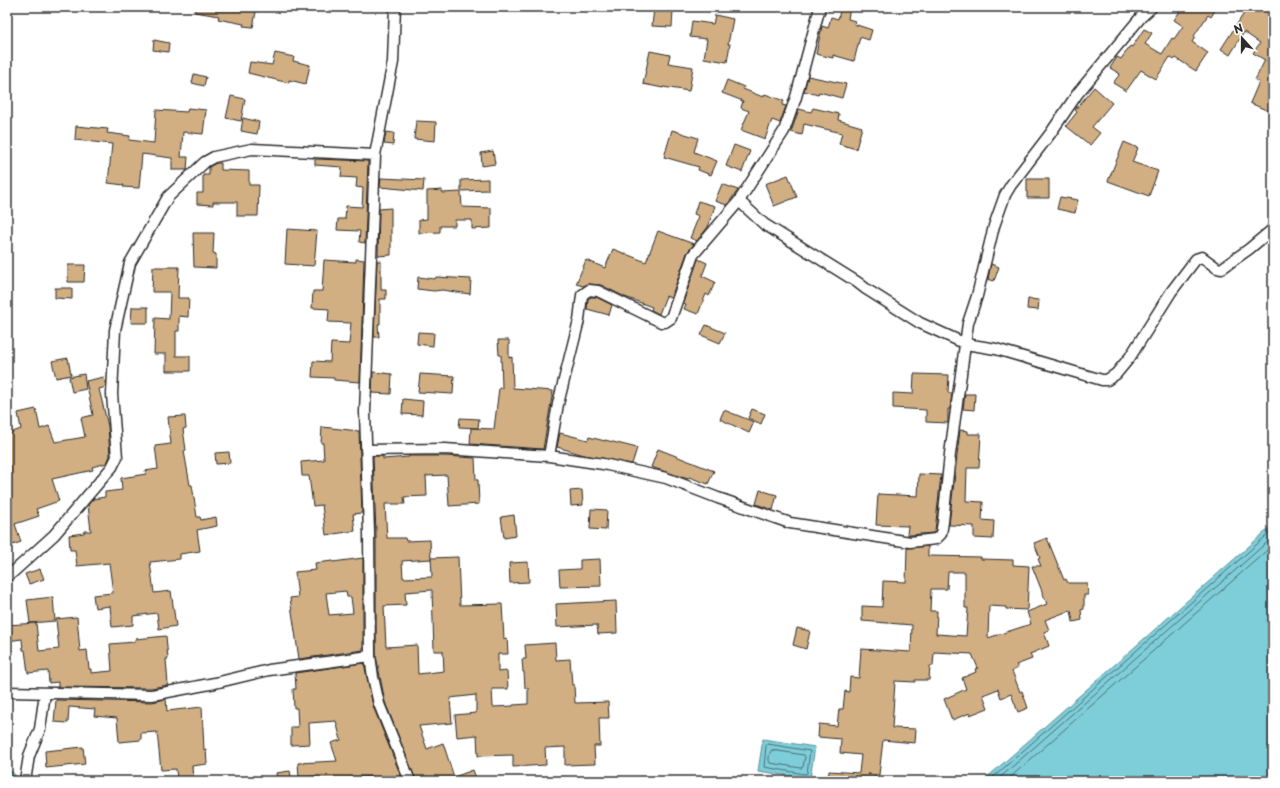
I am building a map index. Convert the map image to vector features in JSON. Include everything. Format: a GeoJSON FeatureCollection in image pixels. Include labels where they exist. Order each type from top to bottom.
{"type":"FeatureCollection","features":[{"type":"Feature","properties":{"kind":"street"},"geometry":{"type":"LineString","coordinates":[[395,7],[393,62],[375,155],[365,412],[369,533],[370,656],[379,704],[410,781]]}},
{"type":"Feature","properties":{"kind":"street"},"geometry":{"type":"LineString","coordinates":[[549,456],[558,404],[579,320],[582,295],[589,290],[598,291],[661,322],[668,321],[671,318],[693,255],[739,202],[784,131],[796,97],[820,7]]}},
{"type":"Feature","properties":{"kind":"street"},"geometry":{"type":"LineString","coordinates":[[366,450],[445,449],[549,456],[603,464],[666,478],[790,523],[910,542],[936,539],[941,534],[950,454],[968,323],[977,296],[994,226],[1005,195],[1078,93],[1141,17],[1152,7]]}},
{"type":"Feature","properties":{"kind":"street"},"geometry":{"type":"LineString","coordinates":[[7,576],[54,535],[112,467],[117,457],[112,394],[115,330],[130,263],[168,197],[209,159],[252,149],[375,155]]}},
{"type":"Feature","properties":{"kind":"street"},"geometry":{"type":"LineString","coordinates":[[739,202],[764,224],[920,323],[966,344],[996,349],[1102,380],[1107,380],[1116,374],[1130,357],[1171,292],[1196,259],[1202,257],[1217,268],[1221,269],[1248,250],[1273,229]]}},
{"type":"Feature","properties":{"kind":"street"},"geometry":{"type":"LineString","coordinates":[[7,692],[152,695],[216,683],[269,670],[370,656]]}},
{"type":"Feature","properties":{"kind":"street"},"geometry":{"type":"LineString","coordinates":[[26,781],[29,756],[40,729],[45,693]]}},
{"type":"Feature","properties":{"kind":"water"},"geometry":{"type":"Polygon","coordinates":[[[1273,525],[1273,781],[983,781],[1273,525]]]}},
{"type":"Feature","properties":{"kind":"water"},"geometry":{"type":"Polygon","coordinates":[[[763,739],[815,747],[810,779],[758,771],[763,739]]]}},
{"type":"Feature","properties":{"kind":"water"},"geometry":{"type":"Polygon","coordinates":[[[7,767],[15,775],[18,781],[7,781],[7,767]]]}},
{"type":"Feature","properties":{"kind":"building"},"geometry":{"type":"Polygon","coordinates":[[[195,7],[257,7],[253,27],[243,26],[244,24],[218,19],[219,16],[195,12],[195,7]]]}},
{"type":"Feature","properties":{"kind":"building"},"geometry":{"type":"Polygon","coordinates":[[[841,7],[850,7],[848,19],[855,21],[854,24],[872,30],[869,40],[860,37],[854,61],[833,55],[833,58],[816,54],[822,26],[828,28],[831,17],[838,19],[841,7]]]}},
{"type":"Feature","properties":{"kind":"building"},"geometry":{"type":"Polygon","coordinates":[[[1183,7],[1217,7],[1211,17],[1208,15],[1194,36],[1195,37],[1192,42],[1208,53],[1196,71],[1176,58],[1174,60],[1170,57],[1156,79],[1141,70],[1126,91],[1113,83],[1120,74],[1110,68],[1117,57],[1121,59],[1130,46],[1132,47],[1144,29],[1152,33],[1145,44],[1162,54],[1172,38],[1174,39],[1183,26],[1174,20],[1183,7]]]}},
{"type":"Feature","properties":{"kind":"building"},"geometry":{"type":"Polygon","coordinates":[[[1248,7],[1260,7],[1273,15],[1273,113],[1250,103],[1259,82],[1255,80],[1265,60],[1253,53],[1260,43],[1244,32],[1230,55],[1221,49],[1248,7]]]}},
{"type":"Feature","properties":{"kind":"building"},"geometry":{"type":"Polygon","coordinates":[[[654,8],[673,10],[672,27],[652,26],[654,8]]]}},
{"type":"Feature","properties":{"kind":"building"},"geometry":{"type":"Polygon","coordinates":[[[715,15],[733,19],[728,44],[730,44],[727,62],[704,58],[707,39],[690,37],[692,21],[713,24],[715,15]]]}},
{"type":"Feature","properties":{"kind":"building"},"geometry":{"type":"Polygon","coordinates":[[[154,40],[169,43],[168,52],[153,50],[154,40]]]}},
{"type":"Feature","properties":{"kind":"building"},"geometry":{"type":"Polygon","coordinates":[[[650,51],[670,55],[668,63],[693,67],[689,91],[643,84],[650,51]]]}},
{"type":"Feature","properties":{"kind":"building"},"geometry":{"type":"Polygon","coordinates":[[[275,53],[294,57],[293,61],[310,65],[306,84],[289,80],[289,83],[248,73],[250,62],[272,65],[275,53]]]}},
{"type":"Feature","properties":{"kind":"building"},"geometry":{"type":"Polygon","coordinates":[[[194,74],[206,77],[204,86],[192,83],[194,74]]]}},
{"type":"Feature","properties":{"kind":"building"},"geometry":{"type":"Polygon","coordinates":[[[808,76],[846,84],[842,98],[819,92],[818,95],[804,91],[808,76]]]}},
{"type":"Feature","properties":{"kind":"building"},"geometry":{"type":"Polygon","coordinates":[[[727,80],[744,87],[743,89],[763,97],[765,94],[784,101],[782,105],[786,106],[780,123],[772,120],[765,139],[741,130],[749,111],[741,108],[743,101],[722,93],[727,80]]]}},
{"type":"Feature","properties":{"kind":"building"},"geometry":{"type":"Polygon","coordinates":[[[1094,87],[1112,103],[1092,127],[1100,133],[1090,145],[1066,126],[1077,112],[1075,110],[1094,87]]]}},
{"type":"Feature","properties":{"kind":"building"},"geometry":{"type":"Polygon","coordinates":[[[231,96],[245,99],[241,121],[226,118],[231,96]]]}},
{"type":"Feature","properties":{"kind":"building"},"geometry":{"type":"Polygon","coordinates":[[[188,108],[206,110],[203,134],[183,132],[181,157],[188,157],[187,170],[172,170],[172,158],[142,154],[139,188],[123,187],[124,185],[108,183],[112,144],[75,140],[76,126],[108,129],[107,133],[130,136],[129,140],[154,143],[156,110],[187,112],[188,108]]]}},
{"type":"Feature","properties":{"kind":"building"},"geometry":{"type":"Polygon","coordinates":[[[813,108],[839,114],[838,120],[862,127],[856,149],[839,144],[842,133],[804,124],[802,135],[791,132],[799,109],[811,112],[813,108]]]}},
{"type":"Feature","properties":{"kind":"building"},"geometry":{"type":"Polygon","coordinates":[[[243,118],[259,122],[257,134],[241,131],[243,118]]]}},
{"type":"Feature","properties":{"kind":"building"},"geometry":{"type":"Polygon","coordinates":[[[416,121],[436,122],[435,141],[414,139],[416,121]]]}},
{"type":"Feature","properties":{"kind":"building"},"geometry":{"type":"Polygon","coordinates":[[[672,130],[698,138],[694,152],[717,161],[711,175],[698,170],[699,167],[664,157],[672,130]]]}},
{"type":"Feature","properties":{"kind":"building"},"geometry":{"type":"Polygon","coordinates":[[[386,132],[394,133],[393,145],[384,144],[386,132]]]}},
{"type":"Feature","properties":{"kind":"building"},"geometry":{"type":"Polygon","coordinates":[[[1124,142],[1138,148],[1132,162],[1158,171],[1149,196],[1108,181],[1124,142]]]}},
{"type":"Feature","properties":{"kind":"building"},"geometry":{"type":"Polygon","coordinates":[[[734,145],[750,151],[742,172],[726,166],[734,145]]]}},
{"type":"Feature","properties":{"kind":"building"},"geometry":{"type":"Polygon","coordinates":[[[493,151],[495,164],[482,166],[481,153],[493,151]]]}},
{"type":"Feature","properties":{"kind":"building"},"geometry":{"type":"Polygon","coordinates":[[[315,159],[368,161],[365,243],[359,242],[360,231],[337,230],[338,219],[345,219],[346,206],[362,207],[363,188],[356,187],[357,178],[341,177],[342,167],[315,165],[315,159]]]}},
{"type":"Feature","properties":{"kind":"building"},"geometry":{"type":"Polygon","coordinates":[[[216,163],[221,163],[221,170],[249,171],[249,185],[259,185],[258,216],[237,216],[237,202],[213,202],[213,205],[197,204],[197,193],[203,193],[203,175],[209,175],[209,167],[216,163]]]}},
{"type":"Feature","properties":{"kind":"building"},"geometry":{"type":"Polygon","coordinates":[[[788,175],[797,197],[774,206],[765,184],[788,175]]]}},
{"type":"Feature","properties":{"kind":"building"},"geometry":{"type":"Polygon","coordinates":[[[381,178],[424,180],[423,191],[380,187],[381,178]]]}},
{"type":"Feature","properties":{"kind":"building"},"geometry":{"type":"Polygon","coordinates":[[[488,179],[488,190],[461,191],[461,180],[488,179]]]}},
{"type":"Feature","properties":{"kind":"building"},"geometry":{"type":"Polygon","coordinates":[[[1027,179],[1049,179],[1049,198],[1027,198],[1027,179]]]}},
{"type":"Feature","properties":{"kind":"building"},"geometry":{"type":"Polygon","coordinates":[[[722,184],[738,190],[727,205],[715,201],[722,184]]]}},
{"type":"Feature","properties":{"kind":"building"},"geometry":{"type":"Polygon","coordinates":[[[442,190],[442,193],[461,192],[462,207],[491,208],[491,228],[472,229],[472,220],[455,220],[455,226],[440,226],[440,232],[419,233],[419,220],[427,219],[427,191],[442,190]]]}},
{"type":"Feature","properties":{"kind":"building"},"geometry":{"type":"Polygon","coordinates":[[[1060,197],[1078,200],[1075,213],[1057,209],[1060,197]]]}},
{"type":"Feature","properties":{"kind":"building"},"geometry":{"type":"Polygon","coordinates":[[[698,201],[715,206],[708,227],[697,241],[690,238],[699,216],[694,214],[698,201]]]}},
{"type":"Feature","properties":{"kind":"building"},"geometry":{"type":"Polygon","coordinates":[[[391,208],[391,255],[378,256],[379,209],[391,208]]]}},
{"type":"Feature","properties":{"kind":"building"},"geometry":{"type":"Polygon","coordinates":[[[287,229],[317,231],[314,266],[285,264],[287,229]]]}},
{"type":"Feature","properties":{"kind":"building"},"geometry":{"type":"Polygon","coordinates":[[[658,231],[694,244],[687,253],[671,298],[666,296],[659,314],[651,310],[652,307],[625,297],[601,285],[589,284],[583,286],[576,284],[586,260],[605,268],[613,249],[646,262],[658,231]]]}},
{"type":"Feature","properties":{"kind":"building"},"geometry":{"type":"Polygon","coordinates":[[[193,233],[214,233],[213,253],[216,254],[216,268],[194,267],[193,233]]]}},
{"type":"Feature","properties":{"kind":"building"},"geometry":{"type":"Polygon","coordinates":[[[356,259],[364,260],[360,382],[334,380],[334,378],[312,377],[313,361],[330,362],[331,343],[349,344],[351,323],[328,322],[329,309],[312,308],[313,291],[322,291],[324,260],[356,262],[356,259]]]}},
{"type":"Feature","properties":{"kind":"building"},"geometry":{"type":"Polygon","coordinates":[[[698,259],[707,263],[702,276],[715,282],[709,296],[706,294],[698,314],[684,309],[686,304],[683,303],[698,259]]]}},
{"type":"Feature","properties":{"kind":"building"},"geometry":{"type":"Polygon","coordinates":[[[377,261],[381,261],[381,290],[386,290],[386,299],[380,299],[380,324],[378,324],[379,337],[374,337],[377,261]]]}},
{"type":"Feature","properties":{"kind":"building"},"geometry":{"type":"Polygon","coordinates":[[[991,264],[999,267],[994,281],[988,279],[991,264]]]}},
{"type":"Feature","properties":{"kind":"building"},"geometry":{"type":"Polygon","coordinates":[[[68,265],[85,265],[84,282],[68,282],[68,265]]]}},
{"type":"Feature","properties":{"kind":"building"},"geometry":{"type":"Polygon","coordinates":[[[153,267],[179,267],[178,298],[189,298],[188,317],[179,316],[179,331],[176,331],[176,356],[190,356],[190,371],[166,371],[166,354],[154,354],[155,318],[169,319],[170,292],[152,292],[153,267]]]}},
{"type":"Feature","properties":{"kind":"building"},"geometry":{"type":"Polygon","coordinates":[[[418,277],[435,279],[436,277],[471,279],[470,294],[442,290],[434,291],[417,289],[418,277]]]}},
{"type":"Feature","properties":{"kind":"building"},"geometry":{"type":"Polygon","coordinates":[[[55,288],[72,288],[72,299],[55,298],[55,288]]]}},
{"type":"Feature","properties":{"kind":"building"},"geometry":{"type":"Polygon","coordinates":[[[591,297],[596,297],[612,305],[609,315],[587,309],[588,299],[591,297]]]}},
{"type":"Feature","properties":{"kind":"building"},"geometry":{"type":"Polygon","coordinates":[[[1028,299],[1039,300],[1038,310],[1027,309],[1028,299]]]}},
{"type":"Feature","properties":{"kind":"building"},"geometry":{"type":"Polygon","coordinates":[[[132,307],[148,307],[148,323],[131,323],[132,307]]]}},
{"type":"Feature","properties":{"kind":"building"},"geometry":{"type":"Polygon","coordinates":[[[706,325],[725,333],[720,343],[701,335],[706,325]]]}},
{"type":"Feature","properties":{"kind":"building"},"geometry":{"type":"Polygon","coordinates":[[[418,332],[434,333],[433,346],[417,344],[418,332]]]}},
{"type":"Feature","properties":{"kind":"building"},"geometry":{"type":"Polygon","coordinates":[[[498,340],[509,340],[509,358],[512,357],[513,388],[553,391],[543,449],[470,444],[471,428],[494,429],[499,388],[502,388],[501,355],[499,355],[498,340]]]}},
{"type":"Feature","properties":{"kind":"building"},"geometry":{"type":"Polygon","coordinates":[[[68,358],[71,375],[56,378],[52,361],[68,358]]]}},
{"type":"Feature","properties":{"kind":"building"},"geometry":{"type":"Polygon","coordinates":[[[373,372],[392,374],[391,394],[372,393],[373,372]]]}},
{"type":"Feature","properties":{"kind":"building"},"geometry":{"type":"Polygon","coordinates":[[[84,374],[86,389],[72,392],[69,377],[84,374]]]}},
{"type":"Feature","properties":{"kind":"building"},"geometry":{"type":"Polygon","coordinates":[[[420,374],[454,376],[453,394],[418,392],[420,374]]]}},
{"type":"Feature","properties":{"kind":"building"},"geometry":{"type":"Polygon","coordinates":[[[914,374],[949,375],[948,393],[952,393],[950,409],[948,409],[948,423],[926,422],[926,410],[893,408],[893,393],[913,394],[914,374]]]}},
{"type":"Feature","properties":{"kind":"building"},"geometry":{"type":"Polygon","coordinates":[[[104,377],[106,387],[99,389],[108,426],[110,456],[107,463],[92,467],[93,470],[52,479],[59,501],[36,509],[39,516],[15,524],[21,542],[7,547],[7,434],[21,429],[18,413],[36,409],[40,429],[49,426],[55,442],[85,437],[81,418],[93,415],[86,381],[104,377]]]}},
{"type":"Feature","properties":{"kind":"building"},"geometry":{"type":"Polygon","coordinates":[[[965,394],[975,394],[974,410],[963,409],[965,394]]]}},
{"type":"Feature","properties":{"kind":"building"},"geometry":{"type":"Polygon","coordinates":[[[403,399],[423,401],[422,415],[402,414],[403,399]]]}},
{"type":"Feature","properties":{"kind":"building"},"geometry":{"type":"Polygon","coordinates":[[[752,409],[765,414],[761,424],[748,418],[752,409]]]}},
{"type":"Feature","properties":{"kind":"building"},"geometry":{"type":"Polygon","coordinates":[[[724,410],[754,422],[749,433],[720,419],[724,410]]]}},
{"type":"Feature","properties":{"kind":"building"},"geometry":{"type":"Polygon","coordinates":[[[185,416],[186,428],[183,429],[186,450],[184,451],[190,485],[192,485],[197,517],[200,517],[201,520],[216,517],[217,526],[197,530],[200,551],[180,554],[180,559],[150,562],[154,593],[171,591],[176,626],[159,629],[157,613],[133,616],[133,625],[112,627],[110,606],[95,608],[93,595],[113,593],[109,563],[77,566],[75,550],[70,550],[69,535],[84,533],[84,531],[91,531],[88,505],[93,499],[105,497],[105,492],[122,490],[121,478],[146,474],[145,471],[158,469],[155,446],[171,444],[168,417],[185,416]]]}},
{"type":"Feature","properties":{"kind":"building"},"geometry":{"type":"Polygon","coordinates":[[[460,418],[479,419],[478,428],[459,427],[460,418]]]}},
{"type":"Feature","properties":{"kind":"building"},"geometry":{"type":"Polygon","coordinates":[[[322,427],[359,431],[362,513],[353,514],[355,531],[326,535],[322,505],[313,506],[309,476],[302,476],[301,462],[324,460],[323,443],[321,443],[322,427]]]}},
{"type":"Feature","properties":{"kind":"building"},"geometry":{"type":"Polygon","coordinates":[[[960,430],[968,431],[968,434],[981,434],[979,468],[967,468],[966,501],[983,502],[982,520],[994,521],[993,539],[974,538],[974,526],[949,525],[960,430]]]}},
{"type":"Feature","properties":{"kind":"building"},"geometry":{"type":"Polygon","coordinates":[[[560,433],[588,440],[589,437],[605,440],[637,448],[632,464],[584,455],[557,447],[560,433]]]}},
{"type":"Feature","properties":{"kind":"building"},"geometry":{"type":"Polygon","coordinates":[[[658,449],[714,471],[708,484],[689,477],[688,479],[651,467],[658,449]]]}},
{"type":"Feature","properties":{"kind":"building"},"geometry":{"type":"Polygon","coordinates":[[[229,452],[230,463],[216,464],[215,453],[229,452]]]}},
{"type":"Feature","properties":{"kind":"building"},"geometry":{"type":"Polygon","coordinates":[[[373,456],[383,456],[383,459],[409,456],[475,458],[479,504],[449,506],[447,475],[426,476],[427,496],[404,497],[405,504],[385,504],[387,538],[405,538],[406,541],[430,540],[431,559],[402,561],[403,578],[432,577],[431,558],[458,557],[460,605],[502,604],[504,639],[507,638],[508,654],[498,654],[498,672],[507,671],[508,689],[492,689],[493,707],[528,704],[528,688],[525,688],[522,659],[526,659],[525,645],[555,643],[556,660],[570,659],[575,703],[608,702],[609,718],[599,718],[600,746],[594,746],[595,764],[565,765],[565,747],[545,748],[546,765],[513,767],[513,755],[478,756],[477,735],[457,737],[455,715],[476,713],[476,695],[450,698],[452,723],[419,726],[427,749],[443,743],[454,777],[473,770],[477,781],[416,781],[385,702],[376,656],[376,533],[373,456]],[[432,590],[405,592],[406,605],[384,606],[386,647],[417,645],[418,674],[444,671],[443,651],[434,651],[432,590]]]}},
{"type":"Feature","properties":{"kind":"building"},"geometry":{"type":"Polygon","coordinates":[[[919,474],[941,475],[935,531],[933,533],[910,535],[907,534],[908,526],[876,525],[878,494],[918,496],[919,474]]]}},
{"type":"Feature","properties":{"kind":"building"},"geometry":{"type":"Polygon","coordinates":[[[582,490],[583,505],[571,506],[570,491],[582,490]]]}},
{"type":"Feature","properties":{"kind":"building"},"geometry":{"type":"Polygon","coordinates":[[[760,490],[777,495],[773,510],[756,504],[760,490]]]}},
{"type":"Feature","properties":{"kind":"building"},"geometry":{"type":"Polygon","coordinates":[[[591,509],[607,510],[606,530],[590,529],[591,509]]]}},
{"type":"Feature","properties":{"kind":"building"},"geometry":{"type":"Polygon","coordinates":[[[514,515],[516,536],[504,538],[501,517],[514,515]]]}},
{"type":"Feature","properties":{"kind":"building"},"geometry":{"type":"Polygon","coordinates":[[[1047,538],[1064,580],[1066,579],[1068,583],[1087,583],[1088,595],[1084,595],[1084,609],[1081,610],[1082,620],[1073,622],[1071,610],[1045,620],[1049,630],[1044,632],[1049,646],[1030,654],[1032,659],[1016,665],[1018,668],[1012,671],[1020,692],[1022,691],[1028,708],[1018,712],[1011,694],[1001,698],[998,689],[983,695],[988,708],[952,720],[944,699],[966,689],[962,678],[976,672],[975,669],[978,668],[972,654],[934,652],[933,666],[930,666],[929,680],[915,680],[915,682],[895,681],[892,728],[916,729],[915,743],[883,740],[879,775],[868,774],[875,775],[875,781],[828,781],[829,771],[859,773],[861,755],[840,753],[841,739],[818,737],[819,724],[837,726],[839,709],[843,709],[845,691],[849,692],[850,677],[859,678],[861,649],[911,652],[912,625],[862,621],[862,606],[882,607],[883,581],[906,582],[907,548],[928,546],[928,556],[981,557],[981,559],[1013,560],[1013,565],[1029,566],[1027,610],[1006,609],[1006,607],[989,606],[988,638],[1031,624],[1027,612],[1047,604],[1032,566],[1041,566],[1038,559],[1040,558],[1034,543],[1047,538]],[[948,572],[947,589],[931,589],[930,611],[937,611],[936,634],[966,636],[968,608],[965,608],[965,572],[948,572]]]}},
{"type":"Feature","properties":{"kind":"building"},"geometry":{"type":"Polygon","coordinates":[[[363,558],[363,650],[299,659],[290,598],[298,597],[295,572],[316,570],[315,563],[363,558]],[[346,591],[326,593],[329,615],[353,613],[351,597],[347,597],[346,591]]]}},
{"type":"Feature","properties":{"kind":"building"},"geometry":{"type":"Polygon","coordinates":[[[600,559],[601,586],[560,587],[559,570],[580,569],[580,560],[600,559]]]}},
{"type":"Feature","properties":{"kind":"building"},"geometry":{"type":"Polygon","coordinates":[[[528,562],[529,582],[510,583],[509,563],[528,562]]]}},
{"type":"Feature","properties":{"kind":"building"},"geometry":{"type":"Polygon","coordinates":[[[40,569],[44,579],[29,584],[25,574],[40,569]]]}},
{"type":"Feature","properties":{"kind":"building"},"geometry":{"type":"Polygon","coordinates":[[[53,597],[55,621],[30,623],[27,600],[53,597]]]}},
{"type":"Feature","properties":{"kind":"building"},"geometry":{"type":"Polygon","coordinates":[[[616,601],[617,633],[598,634],[597,625],[557,627],[556,604],[616,601]]]}},
{"type":"Feature","properties":{"kind":"building"},"geometry":{"type":"Polygon","coordinates":[[[77,617],[80,651],[87,650],[89,669],[91,669],[91,673],[112,671],[110,644],[135,642],[135,639],[166,636],[168,685],[151,688],[58,687],[58,682],[49,683],[48,671],[28,673],[22,639],[7,641],[7,625],[36,623],[39,651],[59,649],[56,619],[77,617]]]}},
{"type":"Feature","properties":{"kind":"building"},"geometry":{"type":"Polygon","coordinates":[[[797,628],[810,631],[806,649],[793,645],[797,628]]]}},
{"type":"Feature","properties":{"kind":"building"},"geometry":{"type":"Polygon","coordinates":[[[364,663],[373,706],[403,781],[375,781],[373,776],[350,778],[351,781],[316,781],[316,776],[299,777],[298,763],[337,761],[331,743],[341,740],[336,721],[309,723],[310,744],[291,745],[291,727],[298,727],[297,708],[294,708],[293,689],[296,689],[295,673],[364,663]]]}},
{"type":"Feature","properties":{"kind":"building"},"geometry":{"type":"Polygon","coordinates":[[[166,699],[167,711],[202,707],[204,750],[206,749],[207,764],[192,766],[193,781],[177,781],[176,769],[161,770],[157,732],[141,733],[141,740],[119,742],[117,718],[94,716],[95,709],[69,707],[68,723],[54,722],[56,700],[152,702],[166,699]]]}},
{"type":"Feature","properties":{"kind":"building"},"geometry":{"type":"Polygon","coordinates":[[[83,747],[85,764],[46,768],[45,751],[83,747]]]}},
{"type":"Feature","properties":{"kind":"building"},"geometry":{"type":"Polygon","coordinates":[[[290,771],[292,781],[277,781],[276,773],[290,771]]]}}]}
